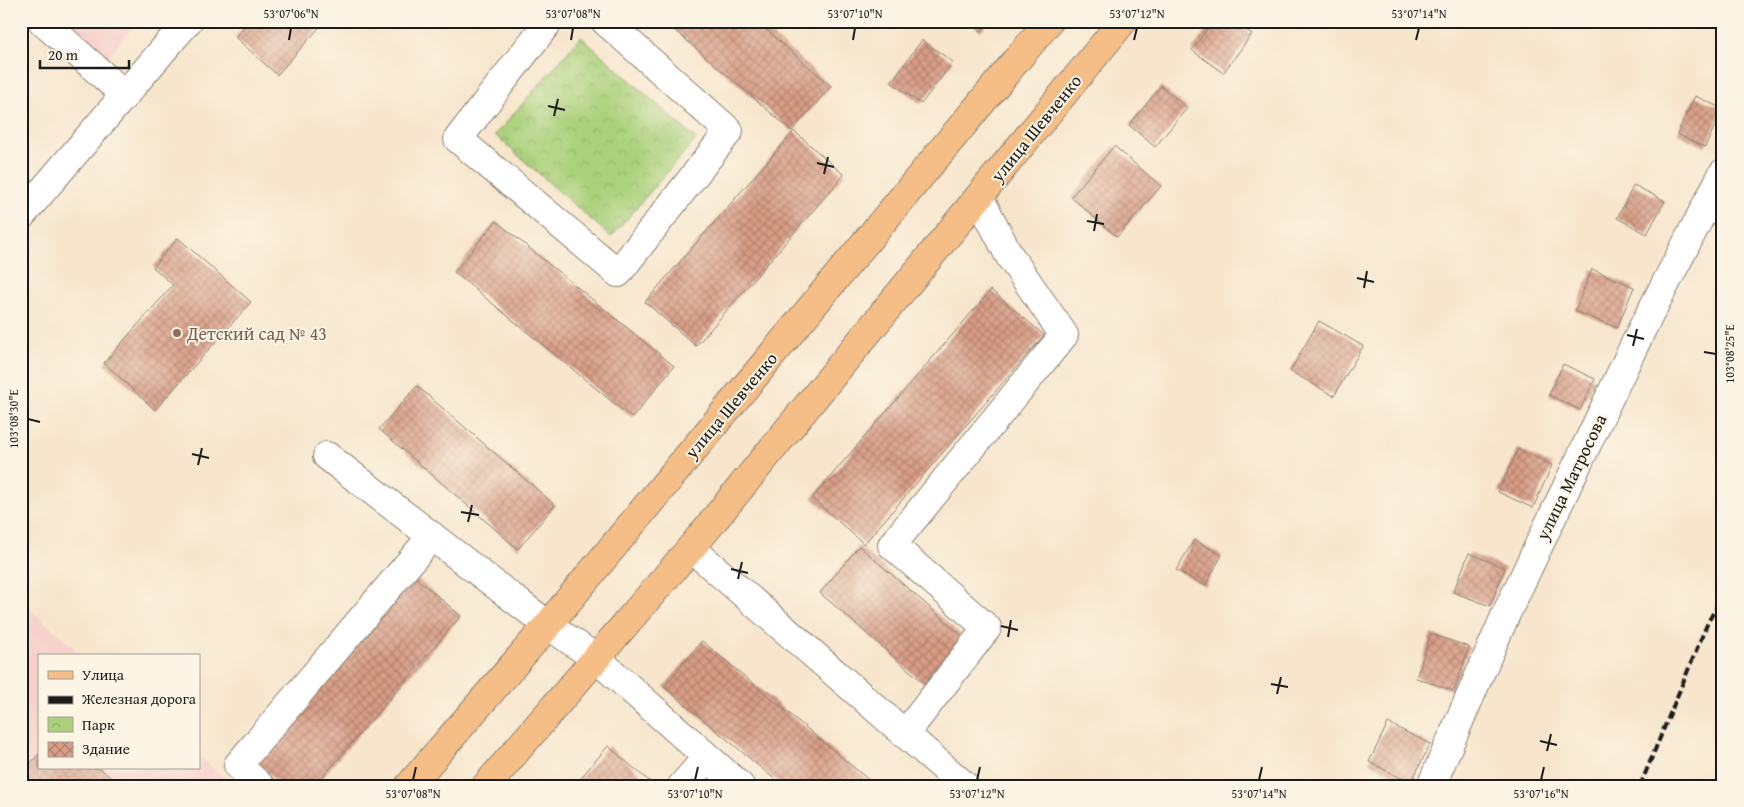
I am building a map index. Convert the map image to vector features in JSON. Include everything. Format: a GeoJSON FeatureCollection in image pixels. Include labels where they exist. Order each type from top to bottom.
{"type":"FeatureCollection","features":[{"type":"Feature","properties":{"kind":"main road","name":"улица Шевченко"},"geometry":{"type":"LineString","coordinates":[[409,786],[548,625],[1049,21]]}},
{"type":"Feature","properties":{"kind":"main road","name":"улица Шевченко"},"geometry":{"type":"LineString","coordinates":[[486,786],[691,548],[1123,21]]}},
{"type":"Feature","properties":{"kind":"street"},"geometry":{"type":"LineString","coordinates":[[42,21],[125,95]]}},
{"type":"Feature","properties":{"kind":"street"},"geometry":{"type":"LineString","coordinates":[[21,216],[188,21]]}},
{"type":"Feature","properties":{"kind":"street"},"geometry":{"type":"LineString","coordinates":[[549,21],[458,139],[618,273],[730,131],[605,21]]}},
{"type":"Feature","properties":{"kind":"street","name":"улица Матросова"},"geometry":{"type":"LineString","coordinates":[[1430,786],[1506,614],[1643,327],[1723,173]]}},
{"type":"Feature","properties":{"kind":"street"},"geometry":{"type":"LineString","coordinates":[[905,734],[987,628],[892,545],[1064,335],[1008,255],[979,196]]}},
{"type":"Feature","properties":{"kind":"street"},"geometry":{"type":"LineString","coordinates":[[327,456],[548,625],[596,658],[740,786]]}},
{"type":"Feature","properties":{"kind":"street"},"geometry":{"type":"LineString","coordinates":[[260,786],[238,765],[432,536]]}},
{"type":"Feature","properties":{"kind":"street"},"geometry":{"type":"LineString","coordinates":[[691,548],[965,786]]}},
{"type":"Feature","properties":{"kind":"street"},"geometry":{"type":"LineString","coordinates":[[682,786],[707,756]]}},
{"type":"Feature","properties":{"kind":"shaded area"},"geometry":{"type":"Polygon","coordinates":[[[70,21],[138,21],[108,56],[70,21]]]}},
{"type":"Feature","properties":{"kind":"shaded area"},"geometry":{"type":"Polygon","coordinates":[[[21,602],[81,654],[38,654],[38,770],[200,770],[200,757],[233,786],[21,786],[21,602]]]}},
{"type":"Feature","properties":{"kind":"green space"},"geometry":{"type":"Polygon","coordinates":[[[581,37],[696,139],[611,237],[495,135],[581,37]]]}},
{"type":"Feature","properties":{"kind":"building"},"geometry":{"type":"Polygon","coordinates":[[[249,21],[325,21],[277,75],[235,37],[249,21]]]}},
{"type":"Feature","properties":{"kind":"building"},"geometry":{"type":"Polygon","coordinates":[[[664,21],[756,21],[831,86],[792,131],[664,21]]]}},
{"type":"Feature","properties":{"kind":"building"},"geometry":{"type":"Polygon","coordinates":[[[968,21],[989,21],[981,31],[968,21]]]}},
{"type":"Feature","properties":{"kind":"building"},"geometry":{"type":"Polygon","coordinates":[[[1213,21],[1234,21],[1252,34],[1223,73],[1192,50],[1213,21]]]}},
{"type":"Feature","properties":{"kind":"building"},"geometry":{"type":"Polygon","coordinates":[[[922,40],[953,62],[921,104],[891,82],[922,40]]]}},
{"type":"Feature","properties":{"kind":"building"},"geometry":{"type":"Polygon","coordinates":[[[1161,86],[1187,108],[1155,147],[1129,125],[1161,86]]]}},
{"type":"Feature","properties":{"kind":"building"},"geometry":{"type":"Polygon","coordinates":[[[1695,96],[1723,109],[1705,147],[1677,134],[1695,96]]]}},
{"type":"Feature","properties":{"kind":"building"},"geometry":{"type":"Polygon","coordinates":[[[794,131],[844,175],[696,346],[645,302],[794,131]]]}},
{"type":"Feature","properties":{"kind":"building"},"geometry":{"type":"Polygon","coordinates":[[[1114,146],[1161,186],[1117,237],[1071,197],[1114,146]]]}},
{"type":"Feature","properties":{"kind":"building"},"geometry":{"type":"Polygon","coordinates":[[[1634,185],[1665,201],[1647,234],[1617,218],[1634,185]]]}},
{"type":"Feature","properties":{"kind":"building"},"geometry":{"type":"Polygon","coordinates":[[[496,221],[674,366],[632,418],[454,272],[496,221]]]}},
{"type":"Feature","properties":{"kind":"building","name":"Детский сад № 43"},"geometry":{"type":"Polygon","coordinates":[[[178,238],[251,302],[155,410],[104,363],[173,285],[153,267],[178,238]]]}},
{"type":"Feature","properties":{"kind":"building"},"geometry":{"type":"Polygon","coordinates":[[[1592,269],[1634,287],[1617,328],[1575,311],[1592,269]]]}},
{"type":"Feature","properties":{"kind":"building"},"geometry":{"type":"Polygon","coordinates":[[[991,290],[1044,335],[864,544],[812,498],[991,290]]]}},
{"type":"Feature","properties":{"kind":"building"},"geometry":{"type":"Polygon","coordinates":[[[1319,321],[1363,346],[1334,396],[1290,371],[1319,321]]]}},
{"type":"Feature","properties":{"kind":"building"},"geometry":{"type":"Polygon","coordinates":[[[1563,364],[1595,379],[1580,410],[1549,395],[1563,364]]]}},
{"type":"Feature","properties":{"kind":"building"},"geometry":{"type":"Polygon","coordinates":[[[417,386],[555,505],[518,549],[379,429],[417,386]]]}},
{"type":"Feature","properties":{"kind":"building"},"geometry":{"type":"Polygon","coordinates":[[[1518,449],[1552,465],[1533,508],[1498,492],[1518,449]]]}},
{"type":"Feature","properties":{"kind":"building"},"geometry":{"type":"Polygon","coordinates":[[[1194,540],[1222,555],[1205,586],[1176,570],[1194,540]]]}},
{"type":"Feature","properties":{"kind":"building"},"geometry":{"type":"Polygon","coordinates":[[[859,546],[965,638],[925,684],[820,593],[859,546]]]}},
{"type":"Feature","properties":{"kind":"building"},"geometry":{"type":"Polygon","coordinates":[[[1469,553],[1505,568],[1490,606],[1453,592],[1469,553]]]}},
{"type":"Feature","properties":{"kind":"building"},"geometry":{"type":"Polygon","coordinates":[[[414,576],[461,616],[315,786],[282,786],[254,762],[414,576]]]}},
{"type":"Feature","properties":{"kind":"building"},"geometry":{"type":"Polygon","coordinates":[[[1431,634],[1469,647],[1454,691],[1416,678],[1431,634]]]}},
{"type":"Feature","properties":{"kind":"building"},"geometry":{"type":"Polygon","coordinates":[[[702,641],[876,786],[783,786],[664,687],[702,641]]]}},
{"type":"Feature","properties":{"kind":"building"},"geometry":{"type":"Polygon","coordinates":[[[1388,723],[1430,744],[1411,783],[1369,762],[1388,723]]]}},
{"type":"Feature","properties":{"kind":"building"},"geometry":{"type":"Polygon","coordinates":[[[608,746],[655,786],[574,786],[608,746]]]}},
{"type":"Feature","properties":{"kind":"building"},"geometry":{"type":"Polygon","coordinates":[[[38,755],[38,770],[102,770],[120,786],[21,786],[21,774],[38,755]]]}},
{"type":"Feature","properties":{"kind":"building"},"geometry":{"type":"Polygon","coordinates":[[[158,779],[166,786],[153,786],[158,779]]]}},
{"type":"Feature","properties":{"kind":"railway"},"geometry":{"type":"LineString","coordinates":[[1640,786],[1708,622],[1723,596]]}},
{"type":"Feature","properties":{"kind":"place","name":"Детский сад № 43"},"geometry":{"type":"Point","coordinates":[177,333]}}]}
